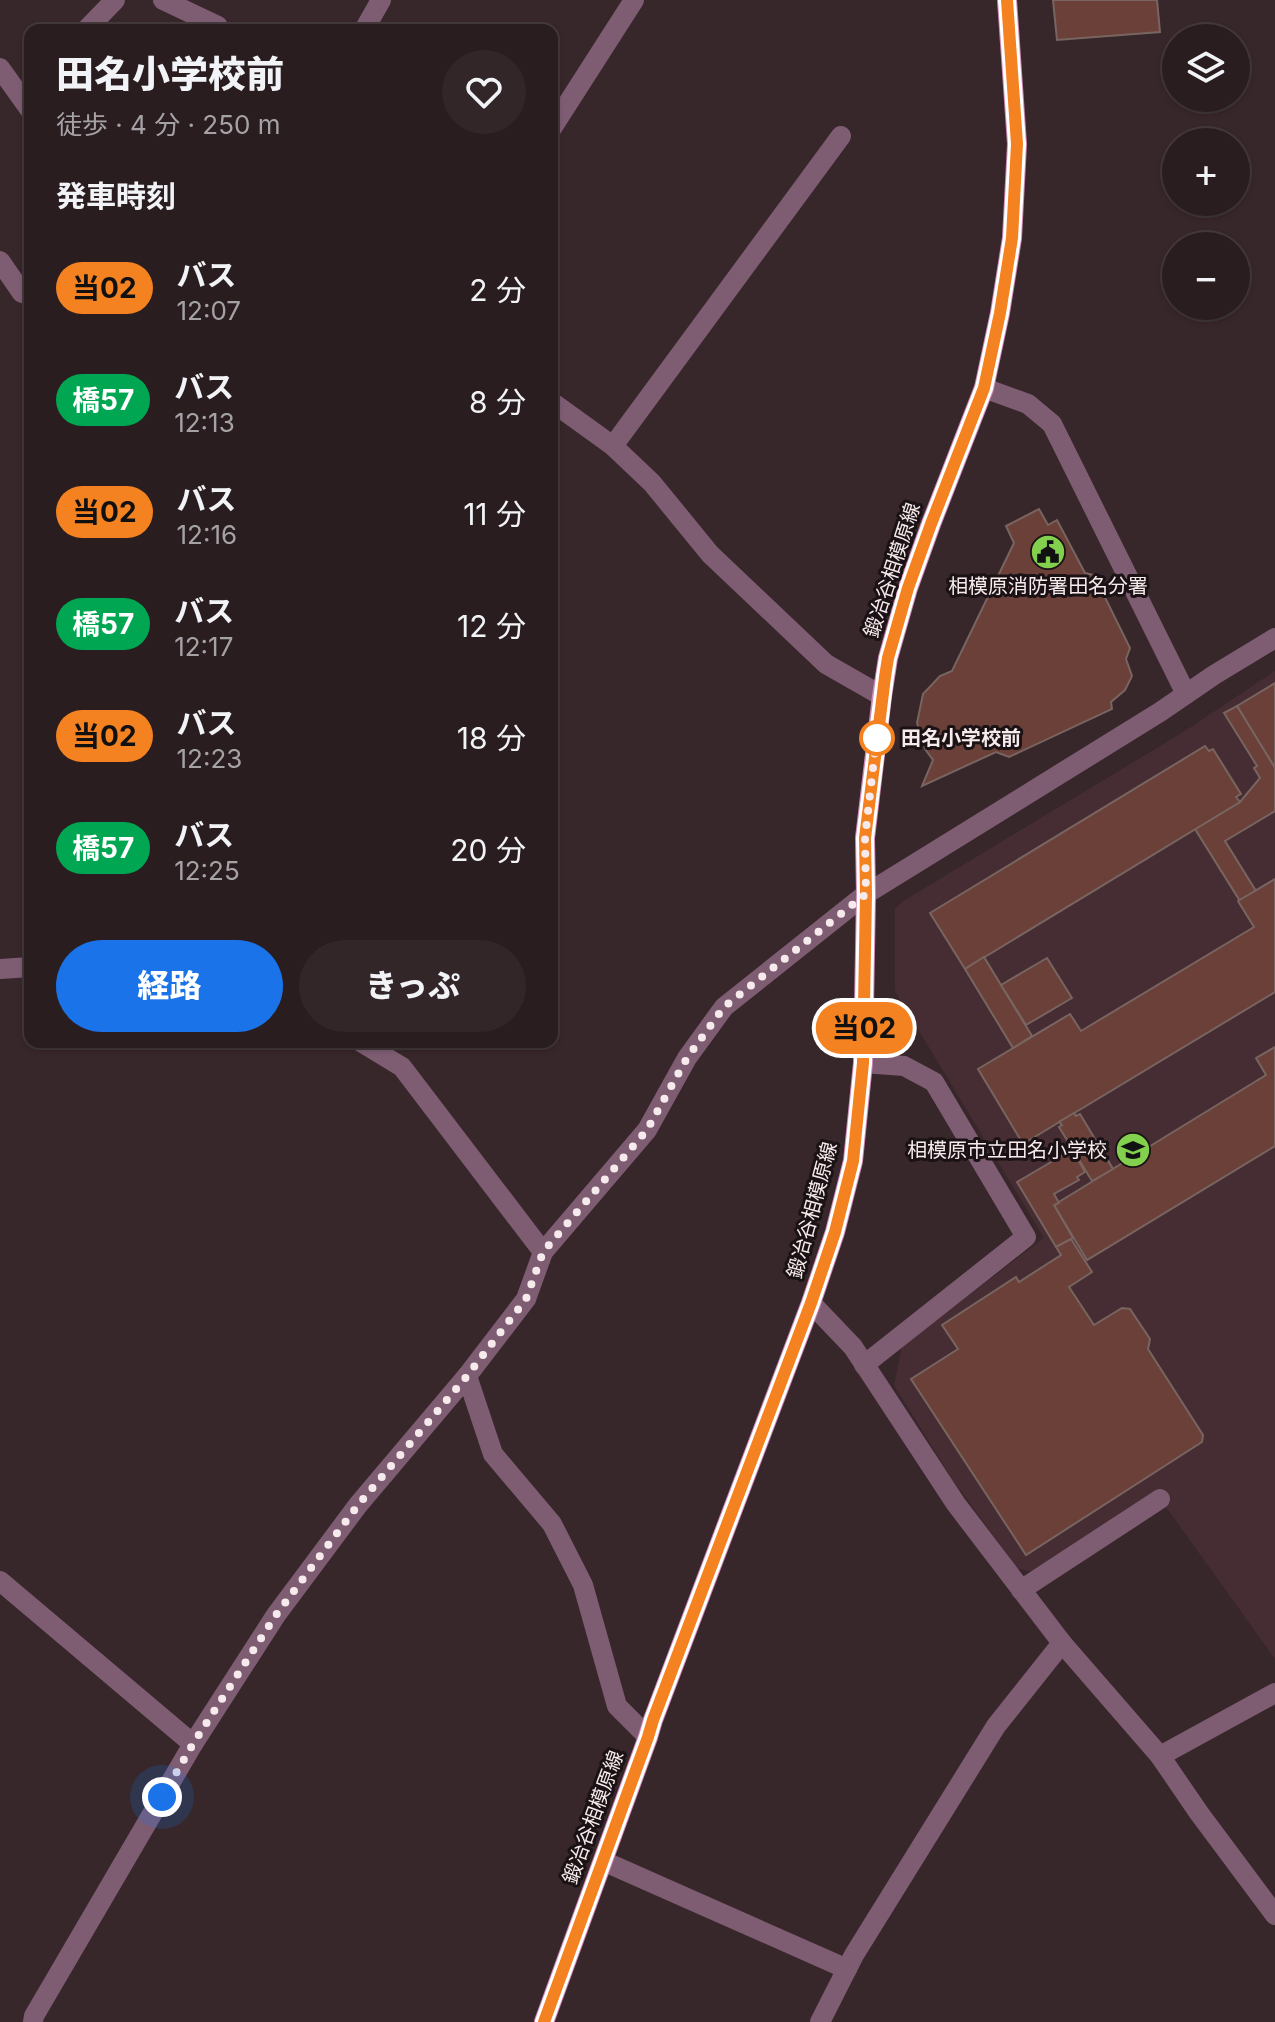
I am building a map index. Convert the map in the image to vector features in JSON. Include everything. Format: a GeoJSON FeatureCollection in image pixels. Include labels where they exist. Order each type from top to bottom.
{"type":"FeatureCollection","features":[{"type":"Feature","properties":{"kind":"main road","name":"鍛冶谷相模原線"},"geometry":{"type":"LineString","coordinates":[[544,2022],[653,1720],[811,1303],[835,1232],[853,1161],[863,1063],[865,838],[888,658],[908,588],[984,388],[1012,238],[1017,144],[1007,0]]}},
{"type":"Feature","properties":{"kind":"street"},"geometry":{"type":"LineString","coordinates":[[92,24],[115,0]]}},
{"type":"Feature","properties":{"kind":"street"},"geometry":{"type":"LineString","coordinates":[[163,0],[214,24]]}},
{"type":"Feature","properties":{"kind":"street"},"geometry":{"type":"LineString","coordinates":[[367,24],[381,0]]}},
{"type":"Feature","properties":{"kind":"street"},"geometry":{"type":"LineString","coordinates":[[558,119],[634,0]]}},
{"type":"Feature","properties":{"kind":"street"},"geometry":{"type":"LineString","coordinates":[[0,68],[24,95]]}},
{"type":"Feature","properties":{"kind":"street"},"geometry":{"type":"LineString","coordinates":[[613,446],[841,136]]}},
{"type":"Feature","properties":{"kind":"street"},"geometry":{"type":"LineString","coordinates":[[0,261],[22,293]]}},
{"type":"Feature","properties":{"kind":"street"},"geometry":{"type":"LineString","coordinates":[[984,388],[1028,404],[1052,424],[1186,694]]}},
{"type":"Feature","properties":{"kind":"street"},"geometry":{"type":"LineString","coordinates":[[558,406],[613,446],[652,483],[710,554],[826,664],[882,696]]}},
{"type":"Feature","properties":{"kind":"street"},"geometry":{"type":"LineString","coordinates":[[33,2022],[193,1744],[276,1615],[358,1505],[467,1376],[526,1299],[543,1252],[647,1130],[687,1058],[724,1007],[866,894],[1275,638]]}},
{"type":"Feature","properties":{"kind":"street"},"geometry":{"type":"LineString","coordinates":[[0,969],[24,967]]}},
{"type":"Feature","properties":{"kind":"street"},"geometry":{"type":"LineString","coordinates":[[371,1048],[402,1067],[543,1252]]}},
{"type":"Feature","properties":{"kind":"street"},"geometry":{"type":"LineString","coordinates":[[863,1063],[904,1066],[934,1082],[1026,1237],[864,1365]]}},
{"type":"Feature","properties":{"kind":"street"},"geometry":{"type":"LineString","coordinates":[[811,1303],[853,1347],[956,1504],[1062,1643],[1160,1756],[1275,1915]]}},
{"type":"Feature","properties":{"kind":"street"},"geometry":{"type":"LineString","coordinates":[[467,1376],[493,1454],[552,1524],[583,1585],[617,1706],[648,1737]]}},
{"type":"Feature","properties":{"kind":"street"},"geometry":{"type":"LineString","coordinates":[[1021,1590],[1160,1499]]}},
{"type":"Feature","properties":{"kind":"street"},"geometry":{"type":"LineString","coordinates":[[0,1581],[193,1744]]}},
{"type":"Feature","properties":{"kind":"street"},"geometry":{"type":"LineString","coordinates":[[820,2022],[847,1969],[996,1726],[1062,1643]]}},
{"type":"Feature","properties":{"kind":"street"},"geometry":{"type":"LineString","coordinates":[[1160,1756],[1275,1693]]}},
{"type":"Feature","properties":{"kind":"street"},"geometry":{"type":"LineString","coordinates":[[603,1861],[847,1969]]}},
{"type":"Feature","properties":{"kind":"shaded area","name":"相模原市立田名小学校"},"geometry":{"type":"Polygon","coordinates":[[[1275,671],[1275,1659],[1156,1493],[1035,1572],[1018,1569],[952,1479],[894,1385],[902,1346],[1044,1238],[895,991],[895,908],[1185,731],[1275,671]]]}},
{"type":"Feature","properties":{"kind":"building"},"geometry":{"type":"Polygon","coordinates":[[[1053,0],[1157,0],[1160,32],[1057,40],[1053,0]]]}},
{"type":"Feature","properties":{"kind":"building"},"geometry":{"type":"Polygon","coordinates":[[[1039,509],[1048,525],[1057,520],[1085,573],[1094,575],[1130,648],[1126,659],[1132,676],[1125,690],[1111,702],[1112,709],[1009,757],[996,752],[922,786],[933,760],[925,749],[917,723],[923,694],[940,676],[952,671],[1014,543],[1006,526],[1039,509]]]}},
{"type":"Feature","properties":{"kind":"building"},"geometry":{"type":"Polygon","coordinates":[[[1275,683],[1275,768],[1237,706],[1275,683]]]}},
{"type":"Feature","properties":{"kind":"building"},"geometry":{"type":"Polygon","coordinates":[[[1237,706],[1275,768],[1275,811],[1225,841],[1256,891],[1240,901],[1195,829],[1240,802],[1260,778],[1254,768],[1257,766],[1224,713],[1237,706]]]}},
{"type":"Feature","properties":{"kind":"building"},"geometry":{"type":"Polygon","coordinates":[[[1205,746],[1209,751],[1213,749],[1241,794],[1236,797],[1240,802],[965,969],[930,913],[1205,746]]]}},
{"type":"Feature","properties":{"kind":"building"},"geometry":{"type":"Polygon","coordinates":[[[1275,879],[1275,992],[1023,1144],[978,1069],[1070,1014],[1081,1031],[1254,927],[1238,901],[1275,879]]]}},
{"type":"Feature","properties":{"kind":"building"},"geometry":{"type":"Polygon","coordinates":[[[984,957],[1032,1036],[1013,1048],[965,969],[984,957]]]}},
{"type":"Feature","properties":{"kind":"building"},"geometry":{"type":"Polygon","coordinates":[[[1047,958],[1072,998],[1026,1025],[1001,985],[1047,958]]]}},
{"type":"Feature","properties":{"kind":"building"},"geometry":{"type":"Polygon","coordinates":[[[1275,1047],[1275,1146],[1087,1260],[1054,1205],[1266,1075],[1256,1058],[1275,1047]]]}},
{"type":"Feature","properties":{"kind":"building"},"geometry":{"type":"Polygon","coordinates":[[[1074,1113],[1076,1116],[1080,1114],[1113,1169],[1092,1181],[1059,1127],[1062,1125],[1059,1122],[1074,1113]]]}},
{"type":"Feature","properties":{"kind":"building"},"geometry":{"type":"Polygon","coordinates":[[[1073,1151],[1085,1172],[1077,1177],[1079,1180],[1054,1194],[1059,1203],[1054,1205],[1073,1238],[1056,1247],[1017,1182],[1073,1151]]]}},
{"type":"Feature","properties":{"kind":"building"},"geometry":{"type":"Polygon","coordinates":[[[1071,1239],[1092,1272],[1069,1287],[1094,1325],[1122,1308],[1130,1309],[1150,1339],[1148,1349],[1203,1435],[1202,1442],[1026,1555],[911,1379],[958,1349],[942,1325],[1016,1277],[1019,1282],[1061,1255],[1056,1247],[1071,1239]]]}},
{"type":"Feature","properties":{"kind":"bus line","name":"当02"},"geometry":{"type":"LineString","coordinates":[[544,2022],[653,1720],[811,1303],[835,1232],[853,1161],[863,1063],[865,838],[888,658],[908,588],[984,388],[1012,238],[1017,144],[1007,0]]}},
{"type":"Feature","properties":{"kind":"place","name":"相模原消防署田名分署"},"geometry":{"type":"Point","coordinates":[1048,552]}},
{"type":"Feature","properties":{"kind":"place","name":"田名小学校前"},"geometry":{"type":"Point","coordinates":[877,738]}},
{"type":"Feature","properties":{"kind":"place","name":"相模原市立田名小学校"},"geometry":{"type":"Point","coordinates":[1133,1150]}},
{"type":"Feature","properties":{"kind":"route"},"geometry":{"type":"LineString","coordinates":[[162,1797],[276,1615],[358,1505],[467,1376],[526,1299],[543,1252],[647,1130],[687,1058],[724,1007],[866,894],[865,838],[878,724],[877,738]]}}]}
